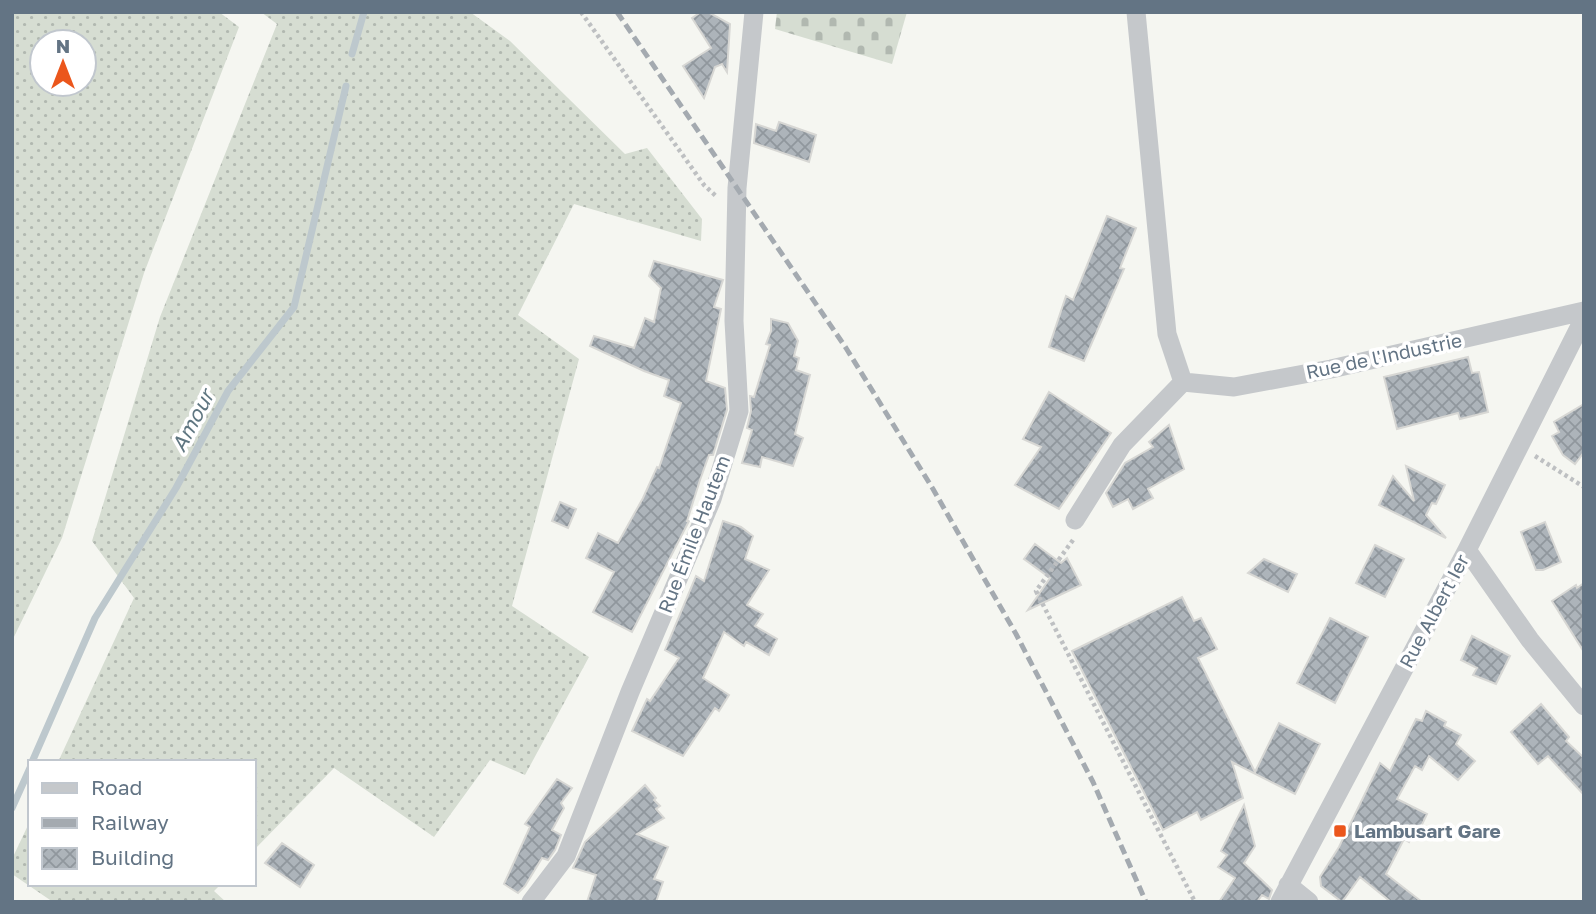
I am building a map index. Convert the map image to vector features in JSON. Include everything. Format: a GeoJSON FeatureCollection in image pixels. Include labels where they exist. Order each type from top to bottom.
{"type":"FeatureCollection","features":[{"type":"Feature","properties":{"kind":"street","name":"Rue Émile Hautem"},"geometry":{"type":"LineString","coordinates":[[531,902],[566,856],[712,499],[739,411],[734,321],[737,216],[754,12]]}},
{"type":"Feature","properties":{"kind":"street"},"geometry":{"type":"LineString","coordinates":[[1075,520],[1122,445],[1183,382],[1167,334],[1136,12]]}},
{"type":"Feature","properties":{"kind":"street","name":"Rue de l'Industrie"},"geometry":{"type":"LineString","coordinates":[[1183,382],[1234,387],[1331,369],[1584,311]]}},
{"type":"Feature","properties":{"kind":"street","name":"Rue Albert Ier"},"geometry":{"type":"LineString","coordinates":[[1284,894],[1468,550],[1584,318]]}},
{"type":"Feature","properties":{"kind":"street"},"geometry":{"type":"LineString","coordinates":[[1468,550],[1531,640],[1584,706]]}},
{"type":"Feature","properties":{"kind":"street"},"geometry":{"type":"LineString","coordinates":[[1284,894],[1309,902]]}},
{"type":"Feature","properties":{"kind":"path"},"geometry":{"type":"LineString","coordinates":[[581,12],[704,185],[737,216]]}},
{"type":"Feature","properties":{"kind":"path"},"geometry":{"type":"LineString","coordinates":[[1520,446],[1584,487]]}},
{"type":"Feature","properties":{"kind":"path"},"geometry":{"type":"LineString","coordinates":[[1075,520],[1080,530],[1035,591],[1195,902]]}},
{"type":"Feature","properties":{"kind":"green space"},"geometry":{"type":"Polygon","coordinates":[[[12,12],[219,12],[239,27],[144,273],[62,538],[12,641],[12,12]]]}},
{"type":"Feature","properties":{"kind":"green space"},"geometry":{"type":"Polygon","coordinates":[[[261,12],[470,12],[510,41],[625,154],[647,148],[702,219],[701,241],[574,204],[518,315],[579,359],[512,606],[589,657],[525,775],[490,760],[434,837],[334,768],[256,848],[256,760],[59,760],[134,598],[92,541],[160,317],[277,24],[261,12]]]}},
{"type":"Feature","properties":{"kind":"green space"},"geometry":{"type":"Polygon","coordinates":[[[777,12],[907,12],[892,64],[775,29],[777,12]]]}},
{"type":"Feature","properties":{"kind":"green space"},"geometry":{"type":"Polygon","coordinates":[[[28,825],[28,885],[12,874],[12,859],[28,825]]]}},
{"type":"Feature","properties":{"kind":"green space"},"geometry":{"type":"Polygon","coordinates":[[[30,886],[219,886],[214,891],[226,902],[53,902],[30,886]]]}},
{"type":"Feature","properties":{"kind":"building"},"geometry":{"type":"Polygon","coordinates":[[[701,12],[708,12],[730,24],[727,72],[722,64],[715,67],[704,98],[683,66],[711,48],[692,18],[701,12]]]}},
{"type":"Feature","properties":{"kind":"building"},"geometry":{"type":"Polygon","coordinates":[[[779,122],[816,135],[809,162],[754,143],[756,124],[776,131],[779,122]]]}},
{"type":"Feature","properties":{"kind":"building"},"geometry":{"type":"Polygon","coordinates":[[[1107,216],[1136,228],[1120,268],[1124,269],[1084,361],[1049,347],[1066,296],[1073,300],[1107,216]]]}},
{"type":"Feature","properties":{"kind":"building"},"geometry":{"type":"Polygon","coordinates":[[[654,261],[723,280],[714,307],[721,309],[706,381],[725,388],[727,410],[713,455],[709,455],[700,480],[689,521],[632,632],[593,612],[614,572],[586,558],[598,533],[618,543],[657,467],[659,468],[681,403],[664,396],[669,380],[590,346],[594,336],[634,348],[645,318],[654,322],[661,288],[649,276],[654,261]]]}},
{"type":"Feature","properties":{"kind":"building"},"geometry":{"type":"Polygon","coordinates":[[[771,319],[788,323],[798,341],[794,356],[799,358],[796,370],[810,375],[795,434],[803,438],[793,466],[762,457],[760,467],[742,463],[752,430],[747,428],[751,411],[750,396],[754,397],[770,345],[766,344],[771,331],[771,319]]]}},
{"type":"Feature","properties":{"kind":"building"},"geometry":{"type":"Polygon","coordinates":[[[1468,357],[1472,373],[1479,372],[1488,412],[1460,419],[1458,413],[1397,429],[1384,377],[1468,357]]]}},
{"type":"Feature","properties":{"kind":"building"},"geometry":{"type":"Polygon","coordinates":[[[1049,392],[1111,433],[1059,509],[1015,485],[1041,447],[1023,439],[1049,392]]]}},
{"type":"Feature","properties":{"kind":"building"},"geometry":{"type":"Polygon","coordinates":[[[1584,404],[1584,452],[1575,464],[1563,455],[1552,436],[1559,432],[1554,422],[1584,404]]]}},
{"type":"Feature","properties":{"kind":"building"},"geometry":{"type":"Polygon","coordinates":[[[1169,425],[1184,469],[1148,489],[1153,498],[1133,509],[1128,499],[1113,507],[1106,493],[1125,463],[1153,447],[1149,442],[1169,425]]]}},
{"type":"Feature","properties":{"kind":"building"},"geometry":{"type":"Polygon","coordinates":[[[1406,466],[1445,485],[1436,504],[1432,503],[1426,515],[1446,538],[1379,505],[1393,476],[1414,501],[1406,466]]]}},
{"type":"Feature","properties":{"kind":"building"},"geometry":{"type":"Polygon","coordinates":[[[560,502],[576,509],[568,528],[552,521],[560,502]]]}},
{"type":"Feature","properties":{"kind":"building"},"geometry":{"type":"Polygon","coordinates":[[[723,521],[741,527],[753,536],[745,559],[769,570],[747,605],[763,614],[755,626],[777,639],[769,655],[746,642],[744,646],[724,632],[703,678],[729,695],[719,711],[715,708],[683,756],[632,731],[647,699],[650,701],[679,658],[665,650],[696,576],[704,581],[723,521]]]}},
{"type":"Feature","properties":{"kind":"building"},"geometry":{"type":"Polygon","coordinates":[[[1545,522],[1561,562],[1543,570],[1536,570],[1521,532],[1545,522]]]}},
{"type":"Feature","properties":{"kind":"building"},"geometry":{"type":"Polygon","coordinates":[[[1035,544],[1061,563],[1067,558],[1081,585],[1028,610],[1050,578],[1024,559],[1035,544]]]}},
{"type":"Feature","properties":{"kind":"building"},"geometry":{"type":"Polygon","coordinates":[[[1375,545],[1404,559],[1385,597],[1356,583],[1375,545]]]}},
{"type":"Feature","properties":{"kind":"building"},"geometry":{"type":"Polygon","coordinates":[[[1264,559],[1297,574],[1288,592],[1248,573],[1264,559]]]}},
{"type":"Feature","properties":{"kind":"building"},"geometry":{"type":"Polygon","coordinates":[[[1584,583],[1584,652],[1552,601],[1576,585],[1577,588],[1584,583]]]}},
{"type":"Feature","properties":{"kind":"building"},"geometry":{"type":"Polygon","coordinates":[[[1182,597],[1194,621],[1201,618],[1217,649],[1198,658],[1255,772],[1279,723],[1320,744],[1295,794],[1232,762],[1243,798],[1201,820],[1197,812],[1163,830],[1072,651],[1182,597]]]}},
{"type":"Feature","properties":{"kind":"building"},"geometry":{"type":"Polygon","coordinates":[[[1330,618],[1368,637],[1335,703],[1297,683],[1330,618]]]}},
{"type":"Feature","properties":{"kind":"building"},"geometry":{"type":"Polygon","coordinates":[[[1472,636],[1510,656],[1496,684],[1473,675],[1477,668],[1461,660],[1472,636]]]}},
{"type":"Feature","properties":{"kind":"building"},"geometry":{"type":"Polygon","coordinates":[[[1541,704],[1569,737],[1566,741],[1584,758],[1584,795],[1548,756],[1538,764],[1511,732],[1541,704]]]}},
{"type":"Feature","properties":{"kind":"building"},"geometry":{"type":"Polygon","coordinates":[[[1426,711],[1446,722],[1444,726],[1461,735],[1456,744],[1475,761],[1458,780],[1429,756],[1422,770],[1415,766],[1397,799],[1427,814],[1420,829],[1416,827],[1409,842],[1404,839],[1386,874],[1422,902],[1391,902],[1360,877],[1342,902],[1321,886],[1320,877],[1339,847],[1380,763],[1390,771],[1416,719],[1422,721],[1426,711]]]}},
{"type":"Feature","properties":{"kind":"building"},"geometry":{"type":"Polygon","coordinates":[[[557,779],[572,788],[561,803],[564,808],[552,830],[561,835],[548,860],[542,858],[518,893],[504,884],[530,827],[525,824],[557,779]]]}},
{"type":"Feature","properties":{"kind":"building"},"geometry":{"type":"Polygon","coordinates":[[[645,785],[656,798],[654,800],[660,806],[656,809],[664,818],[637,834],[668,847],[654,879],[663,882],[656,902],[587,902],[596,875],[573,868],[585,842],[645,785]]]}},
{"type":"Feature","properties":{"kind":"building"},"geometry":{"type":"Polygon","coordinates":[[[1244,805],[1255,846],[1244,863],[1272,890],[1269,899],[1262,895],[1257,902],[1219,902],[1235,878],[1218,867],[1227,855],[1221,851],[1244,805]]]}},
{"type":"Feature","properties":{"kind":"building"},"geometry":{"type":"Polygon","coordinates":[[[282,843],[314,865],[300,887],[265,863],[282,843]]]}},
{"type":"Feature","properties":{"kind":"waterway","name":"Amour"},"geometry":{"type":"LineString","coordinates":[[352,54],[364,12]]}},
{"type":"Feature","properties":{"kind":"waterway","name":"Amour"},"geometry":{"type":"LineString","coordinates":[[33,760],[95,618],[176,488],[228,391],[294,307],[346,86]]}},
{"type":"Feature","properties":{"kind":"waterway","name":"Amour"},"geometry":{"type":"LineString","coordinates":[[12,808],[28,772]]}},
{"type":"Feature","properties":{"kind":"railway"},"geometry":{"type":"LineString","coordinates":[[617,12],[846,348],[933,489],[1016,634],[1093,782],[1146,902]]}},
{"type":"Feature","properties":{"kind":"place","name":"Lambusart Gare"},"geometry":{"type":"Point","coordinates":[1340,831]}}]}
